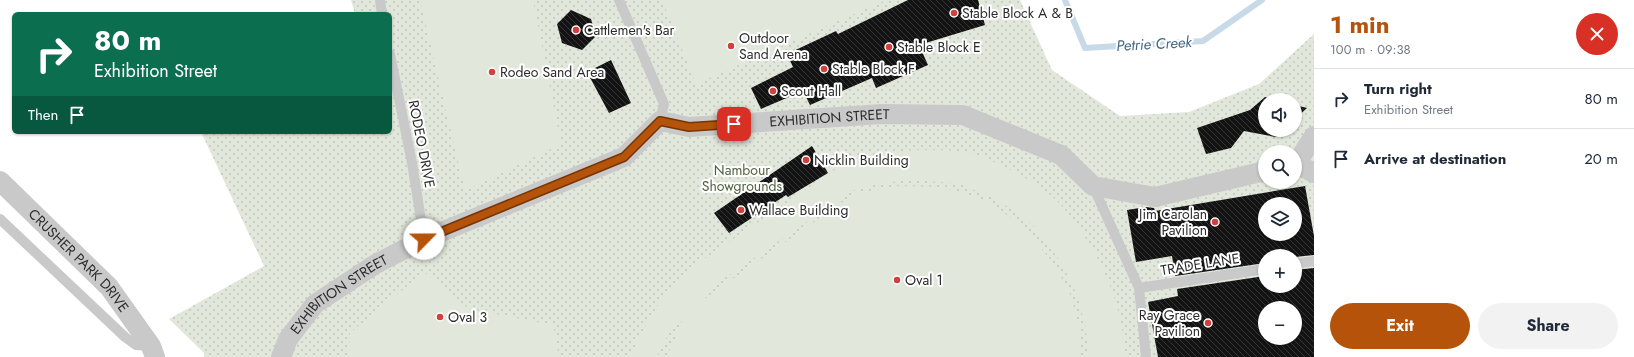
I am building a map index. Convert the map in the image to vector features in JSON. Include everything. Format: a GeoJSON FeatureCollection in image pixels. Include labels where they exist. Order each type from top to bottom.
{"type":"FeatureCollection","features":[{"type":"Feature","properties":{"kind":"street","name":"EXHIBITION STREET"},"geometry":{"type":"LineString","coordinates":[[281,357],[288,339],[315,304],[374,265],[424,239],[624,157],[660,121],[689,127],[882,114],[963,115],[1061,155],[1093,186]]}},
{"type":"Feature","properties":{"kind":"street"},"geometry":{"type":"LineString","coordinates":[[1302,155],[1314,136]]}},
{"type":"Feature","properties":{"kind":"street"},"geometry":{"type":"LineString","coordinates":[[1302,167],[1314,173]]}},
{"type":"Feature","properties":{"kind":"street"},"geometry":{"type":"LineString","coordinates":[[1093,186],[1155,197],[1258,173]]}},
{"type":"Feature","properties":{"kind":"street","name":"CRUSHER PARK DRIVE"},"geometry":{"type":"LineString","coordinates":[[0,181],[109,287],[153,351]]}},
{"type":"Feature","properties":{"kind":"lane"},"geometry":{"type":"LineString","coordinates":[[380,0],[382,12]]}},
{"type":"Feature","properties":{"kind":"lane"},"geometry":{"type":"LineString","coordinates":[[619,0],[664,104],[660,121]]}},
{"type":"Feature","properties":{"kind":"lane","name":"RODEO DRIVE"},"geometry":{"type":"LineString","coordinates":[[392,64],[412,163],[424,239]]}},
{"type":"Feature","properties":{"kind":"lane"},"geometry":{"type":"LineString","coordinates":[[1093,186],[1139,288],[1146,357]]}},
{"type":"Feature","properties":{"kind":"lane","name":"CRUSHER PARK DRIVE"},"geometry":{"type":"LineString","coordinates":[[0,219],[125,337],[136,344],[153,351]]}},
{"type":"Feature","properties":{"kind":"lane"},"geometry":{"type":"LineString","coordinates":[[1302,263],[1314,261]]}},
{"type":"Feature","properties":{"kind":"lane","name":"TRADE LANE"},"geometry":{"type":"LineString","coordinates":[[1139,288],[1258,270]]}},
{"type":"Feature","properties":{"kind":"green space","name":"Nambour Showgrounds"},"geometry":{"type":"Polygon","coordinates":[[[351,0],[1020,0],[1052,70],[1120,116],[1189,112],[1259,84],[1314,34],[1314,357],[204,357],[204,353],[169,319],[264,266],[202,134],[392,134],[392,12],[354,12],[351,0]]]}},
{"type":"Feature","properties":{"kind":"green space","name":"Rodeo Sand Area"},"geometry":{"type":"Polygon","coordinates":[[[420,0],[533,0],[561,144],[465,191],[420,0]]]}},
{"type":"Feature","properties":{"kind":"green space","name":"Outdoor Sand Arena"},"geometry":{"type":"Polygon","coordinates":[[[662,0],[886,0],[696,84],[662,0]]]}},
{"type":"Feature","properties":{"kind":"green space"},"geometry":{"type":"Polygon","coordinates":[[[914,150],[956,151],[979,156],[1004,166],[1029,180],[1059,203],[1084,235],[1105,274],[1119,316],[1123,337],[1123,357],[1088,357],[1086,328],[1077,295],[1061,262],[1032,224],[996,199],[957,183],[909,180],[876,184],[852,191],[707,291],[682,316],[668,336],[657,357],[631,357],[638,339],[656,308],[681,278],[704,259],[845,163],[875,155],[914,150]]]}},
{"type":"Feature","properties":{"kind":"green space","name":"Oval 1"},"geometry":{"type":"Polygon","coordinates":[[[895,186],[942,187],[990,202],[1024,228],[1055,265],[1071,296],[1079,327],[1080,357],[667,357],[682,321],[700,302],[854,194],[895,186]]]}},
{"type":"Feature","properties":{"kind":"green space","name":"Oval 3"},"geometry":{"type":"Polygon","coordinates":[[[424,272],[469,309],[553,325],[559,357],[349,357],[350,333],[424,272]]]}},
{"type":"Feature","properties":{"kind":"building"},"geometry":{"type":"Polygon","coordinates":[[[908,0],[978,0],[985,25],[919,45],[928,65],[876,88],[872,78],[810,105],[803,91],[761,109],[751,88],[793,67],[787,54],[836,31],[838,34],[908,0]]]}},
{"type":"Feature","properties":{"kind":"building","name":"Cattlemen's Bar"},"geometry":{"type":"Polygon","coordinates":[[[571,10],[591,19],[596,36],[582,50],[562,43],[557,24],[571,10]]]}},
{"type":"Feature","properties":{"kind":"building"},"geometry":{"type":"Polygon","coordinates":[[[611,60],[631,103],[609,113],[587,72],[611,60]]]}},
{"type":"Feature","properties":{"kind":"building"},"geometry":{"type":"Polygon","coordinates":[[[1258,103],[1258,134],[1244,131],[1231,148],[1206,154],[1197,128],[1250,110],[1258,103]]]}},
{"type":"Feature","properties":{"kind":"building"},"geometry":{"type":"Polygon","coordinates":[[[1302,107],[1307,108],[1302,113],[1302,107]]]}},
{"type":"Feature","properties":{"kind":"building"},"geometry":{"type":"Polygon","coordinates":[[[812,146],[828,173],[788,197],[786,195],[729,233],[714,213],[812,146]]]}},
{"type":"Feature","properties":{"kind":"building","name":"Jim Carolan Pavilion"},"geometry":{"type":"Polygon","coordinates":[[[1302,186],[1305,186],[1314,236],[1314,255],[1302,256],[1302,249],[1258,249],[1258,264],[1175,276],[1172,256],[1136,262],[1127,210],[1146,207],[1154,208],[1155,211],[1287,189],[1302,189],[1302,186]]]}},
{"type":"Feature","properties":{"kind":"building","name":"Ray Grace Pavilion"},"geometry":{"type":"Polygon","coordinates":[[[1314,268],[1314,357],[1158,357],[1148,302],[1178,296],[1177,289],[1258,277],[1258,293],[1302,293],[1302,269],[1314,268]]]}},
{"type":"Feature","properties":{"kind":"waterway","name":"Petrie Creek"},"geometry":{"type":"LineString","coordinates":[[1065,0],[1085,48],[1203,41],[1262,0]]}},
{"type":"Feature","properties":{"kind":"place","name":"Stable Block A & B"},"geometry":{"type":"Point","coordinates":[954,13]}},
{"type":"Feature","properties":{"kind":"place","name":"Cattlemen's Bar"},"geometry":{"type":"Point","coordinates":[576,30]}},
{"type":"Feature","properties":{"kind":"place","name":"Outdoor Sand Arena"},"geometry":{"type":"Point","coordinates":[731,46]}},
{"type":"Feature","properties":{"kind":"place","name":"Stable Block E"},"geometry":{"type":"Point","coordinates":[889,47]}},
{"type":"Feature","properties":{"kind":"place","name":"Stable Block F"},"geometry":{"type":"Point","coordinates":[824,69]}},
{"type":"Feature","properties":{"kind":"place","name":"Rodeo Sand Area"},"geometry":{"type":"Point","coordinates":[492,72]}},
{"type":"Feature","properties":{"kind":"place","name":"Scout Hall"},"geometry":{"type":"Point","coordinates":[773,91]}},
{"type":"Feature","properties":{"kind":"place","name":"Nicklin Building"},"geometry":{"type":"Point","coordinates":[806,160]}},
{"type":"Feature","properties":{"kind":"place","name":"Wallace Building"},"geometry":{"type":"Point","coordinates":[741,210]}},
{"type":"Feature","properties":{"kind":"place","name":"Jim Carolan Pavilion"},"geometry":{"type":"Point","coordinates":[1215,222]}},
{"type":"Feature","properties":{"kind":"place","name":"Oval 1"},"geometry":{"type":"Point","coordinates":[897,280]}},
{"type":"Feature","properties":{"kind":"place","name":"Oval 3"},"geometry":{"type":"Point","coordinates":[440,317]}},
{"type":"Feature","properties":{"kind":"place","name":"Ray Grace Pavilion"},"geometry":{"type":"Point","coordinates":[1208,323]}},
{"type":"Feature","properties":{"kind":"route"},"geometry":{"type":"LineString","coordinates":[[424,239],[624,157],[660,121],[689,127],[734,124]]}}]}
